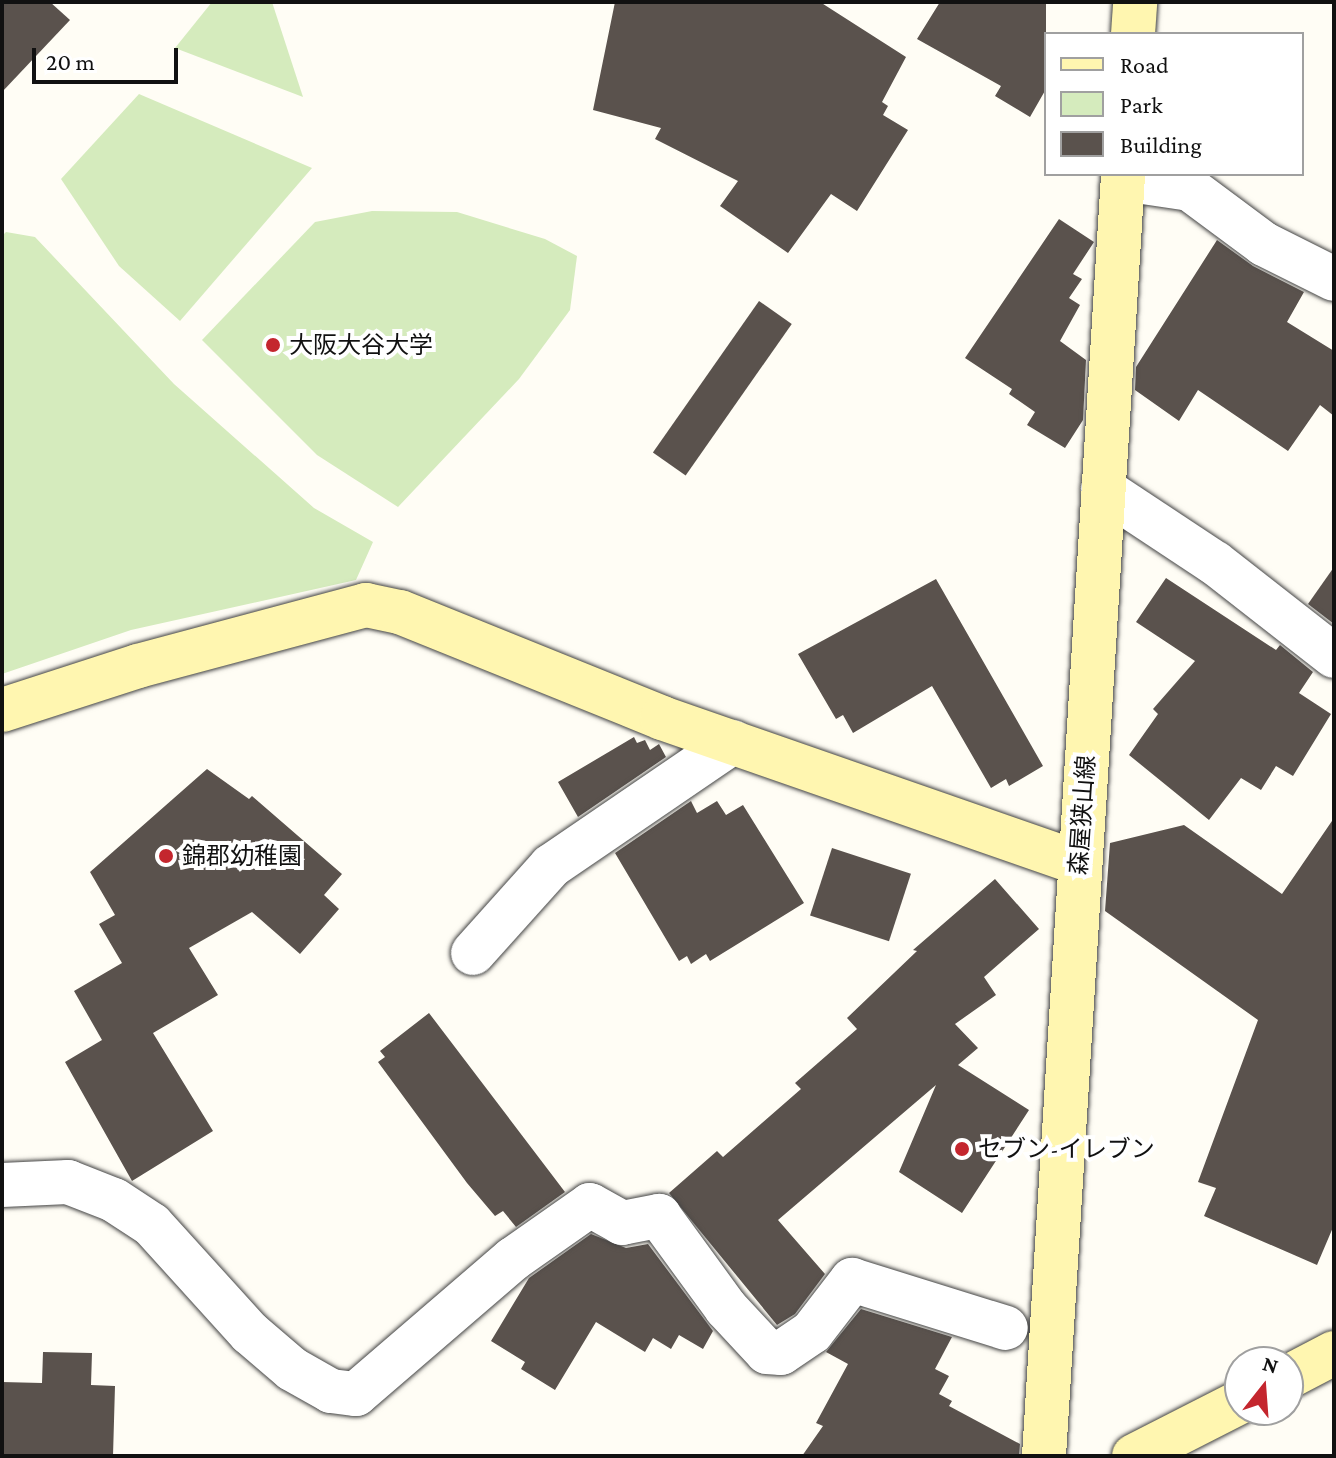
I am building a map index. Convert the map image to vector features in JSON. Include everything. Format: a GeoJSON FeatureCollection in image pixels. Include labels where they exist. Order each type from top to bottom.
{"type":"FeatureCollection","features":[{"type":"Feature","properties":{"kind":"main road"},"geometry":{"type":"LineString","coordinates":[[1133,32],[1135,2]]}},
{"type":"Feature","properties":{"kind":"main road","name":"森屋狭山線"},"geometry":{"type":"LineString","coordinates":[[1044,1456],[1123,176]]}},
{"type":"Feature","properties":{"kind":"main road"},"geometry":{"type":"LineString","coordinates":[[2,710],[138,666],[366,605],[400,612],[733,742],[1079,863]]}},
{"type":"Feature","properties":{"kind":"main road"},"geometry":{"type":"LineString","coordinates":[[1304,1369],[1334,1353]]}},
{"type":"Feature","properties":{"kind":"main road"},"geometry":{"type":"LineString","coordinates":[[1134,1456],[1224,1410]]}},
{"type":"Feature","properties":{"kind":"street"},"geometry":{"type":"LineString","coordinates":[[1123,176],[1190,189],[1264,244],[1334,279]]}},
{"type":"Feature","properties":{"kind":"street"},"geometry":{"type":"LineString","coordinates":[[1103,489],[1215,563],[1334,656]]}},
{"type":"Feature","properties":{"kind":"street"},"geometry":{"type":"LineString","coordinates":[[473,953],[551,866],[733,742]]}},
{"type":"Feature","properties":{"kind":"street"},"geometry":{"type":"LineString","coordinates":[[2,1185],[68,1182],[114,1200],[152,1225],[261,1342],[292,1369],[331,1391],[356,1394],[513,1259],[590,1205],[622,1223],[659,1216],[726,1308],[767,1352],[781,1353],[812,1332],[852,1280],[1006,1328]]}},
{"type":"Feature","properties":{"kind":"green space"},"geometry":{"type":"Polygon","coordinates":[[[212,2],[272,2],[303,97],[175,48],[212,2]]]}},
{"type":"Feature","properties":{"kind":"green space"},"geometry":{"type":"Polygon","coordinates":[[[139,94],[312,168],[180,321],[119,266],[61,179],[139,94]]]}},
{"type":"Feature","properties":{"kind":"green space"},"geometry":{"type":"Polygon","coordinates":[[[372,211],[457,212],[545,239],[577,256],[570,310],[519,379],[398,507],[317,455],[202,340],[315,222],[372,211]]]}},
{"type":"Feature","properties":{"kind":"green space"},"geometry":{"type":"Polygon","coordinates":[[[6,232],[35,237],[174,384],[314,508],[373,542],[356,580],[131,630],[2,674],[2,236],[6,232]]]}},
{"type":"Feature","properties":{"kind":"building"},"geometry":{"type":"Polygon","coordinates":[[[2,2],[50,2],[70,20],[2,92],[2,2]]]}},
{"type":"Feature","properties":{"kind":"building"},"geometry":{"type":"Polygon","coordinates":[[[615,2],[820,2],[906,57],[882,102],[888,106],[883,115],[908,130],[857,211],[831,194],[788,253],[720,206],[738,181],[655,139],[661,128],[593,110],[615,2]]]}},
{"type":"Feature","properties":{"kind":"building"},"geometry":{"type":"Polygon","coordinates":[[[940,2],[1046,2],[1044,92],[1030,117],[995,96],[1001,86],[917,39],[940,2]]]}},
{"type":"Feature","properties":{"kind":"building"},"geometry":{"type":"Polygon","coordinates":[[[1059,219],[1094,242],[1073,274],[1082,279],[1069,298],[1080,305],[1060,341],[1086,360],[1083,420],[1065,448],[1027,425],[1035,412],[1009,394],[1012,389],[965,358],[1059,219]]]}},
{"type":"Feature","properties":{"kind":"building"},"geometry":{"type":"Polygon","coordinates":[[[1217,240],[1253,266],[1304,292],[1287,322],[1334,351],[1334,416],[1320,405],[1288,451],[1198,390],[1179,421],[1135,390],[1136,367],[1217,240]]]}},
{"type":"Feature","properties":{"kind":"building"},"geometry":{"type":"Polygon","coordinates":[[[759,301],[792,324],[686,475],[653,453],[759,301]]]}},
{"type":"Feature","properties":{"kind":"building"},"geometry":{"type":"Polygon","coordinates":[[[1334,567],[1334,624],[1308,604],[1334,567]]]}},
{"type":"Feature","properties":{"kind":"building"},"geometry":{"type":"Polygon","coordinates":[[[1166,578],[1276,650],[1280,645],[1313,672],[1299,693],[1331,714],[1293,776],[1276,766],[1261,790],[1241,778],[1209,820],[1129,755],[1158,714],[1153,709],[1195,661],[1136,622],[1166,578]]]}},
{"type":"Feature","properties":{"kind":"building"},"geometry":{"type":"Polygon","coordinates":[[[936,579],[1043,766],[1009,786],[1006,779],[991,788],[932,686],[853,733],[843,715],[836,719],[798,654],[936,579]]]}},
{"type":"Feature","properties":{"kind":"building"},"geometry":{"type":"Polygon","coordinates":[[[634,737],[637,743],[645,740],[650,750],[659,744],[666,757],[578,817],[558,782],[634,737]]]}},
{"type":"Feature","properties":{"kind":"building"},"geometry":{"type":"Polygon","coordinates":[[[207,769],[249,799],[252,796],[342,874],[324,895],[339,909],[300,954],[252,912],[189,948],[218,995],[153,1033],[213,1131],[132,1181],[65,1062],[102,1040],[74,991],[122,963],[99,924],[115,915],[90,872],[207,769]]]}},
{"type":"Feature","properties":{"kind":"building"},"geometry":{"type":"Polygon","coordinates":[[[691,801],[697,813],[717,801],[726,815],[743,805],[804,903],[710,961],[706,954],[691,964],[687,956],[679,961],[615,853],[691,801]]]}},
{"type":"Feature","properties":{"kind":"building"},"geometry":{"type":"Polygon","coordinates":[[[1334,818],[1334,1225],[1317,1265],[1204,1216],[1216,1188],[1198,1182],[1258,1020],[1105,911],[1110,843],[1184,825],[1282,894],[1334,818]]]}},
{"type":"Feature","properties":{"kind":"building"},"geometry":{"type":"Polygon","coordinates":[[[832,848],[911,874],[889,941],[810,916],[832,848]]]}},
{"type":"Feature","properties":{"kind":"building"},"geometry":{"type":"Polygon","coordinates":[[[995,879],[1039,929],[984,977],[996,995],[955,1024],[978,1048],[958,1065],[1029,1110],[962,1213],[899,1172],[936,1085],[778,1220],[825,1274],[795,1314],[777,1325],[669,1193],[717,1151],[723,1157],[801,1089],[795,1083],[857,1029],[847,1018],[917,951],[913,950],[995,879]]]}},
{"type":"Feature","properties":{"kind":"building"},"geometry":{"type":"Polygon","coordinates":[[[429,1013],[565,1192],[516,1227],[503,1211],[495,1216],[467,1183],[378,1062],[385,1057],[380,1051],[429,1013]]]}},
{"type":"Feature","properties":{"kind":"building"},"geometry":{"type":"Polygon","coordinates":[[[591,1234],[626,1248],[648,1244],[713,1331],[703,1349],[679,1335],[671,1349],[653,1338],[645,1352],[596,1322],[555,1390],[521,1369],[525,1362],[491,1341],[529,1278],[591,1234]]]}},
{"type":"Feature","properties":{"kind":"building"},"geometry":{"type":"Polygon","coordinates":[[[861,1309],[952,1337],[935,1369],[949,1376],[939,1394],[952,1401],[949,1406],[1020,1444],[1019,1456],[802,1456],[823,1426],[816,1423],[848,1364],[826,1352],[861,1309]]]}},
{"type":"Feature","properties":{"kind":"building"},"geometry":{"type":"Polygon","coordinates":[[[43,1352],[92,1353],[91,1385],[115,1386],[113,1456],[2,1456],[2,1382],[42,1383],[43,1352]]]}},
{"type":"Feature","properties":{"kind":"place","name":"大阪大谷大学"},"geometry":{"type":"Point","coordinates":[273,345]}},
{"type":"Feature","properties":{"kind":"place","name":"錦郡幼稚園"},"geometry":{"type":"Point","coordinates":[166,856]}},
{"type":"Feature","properties":{"kind":"place","name":"セブン-イレブン"},"geometry":{"type":"Point","coordinates":[962,1149]}}]}
